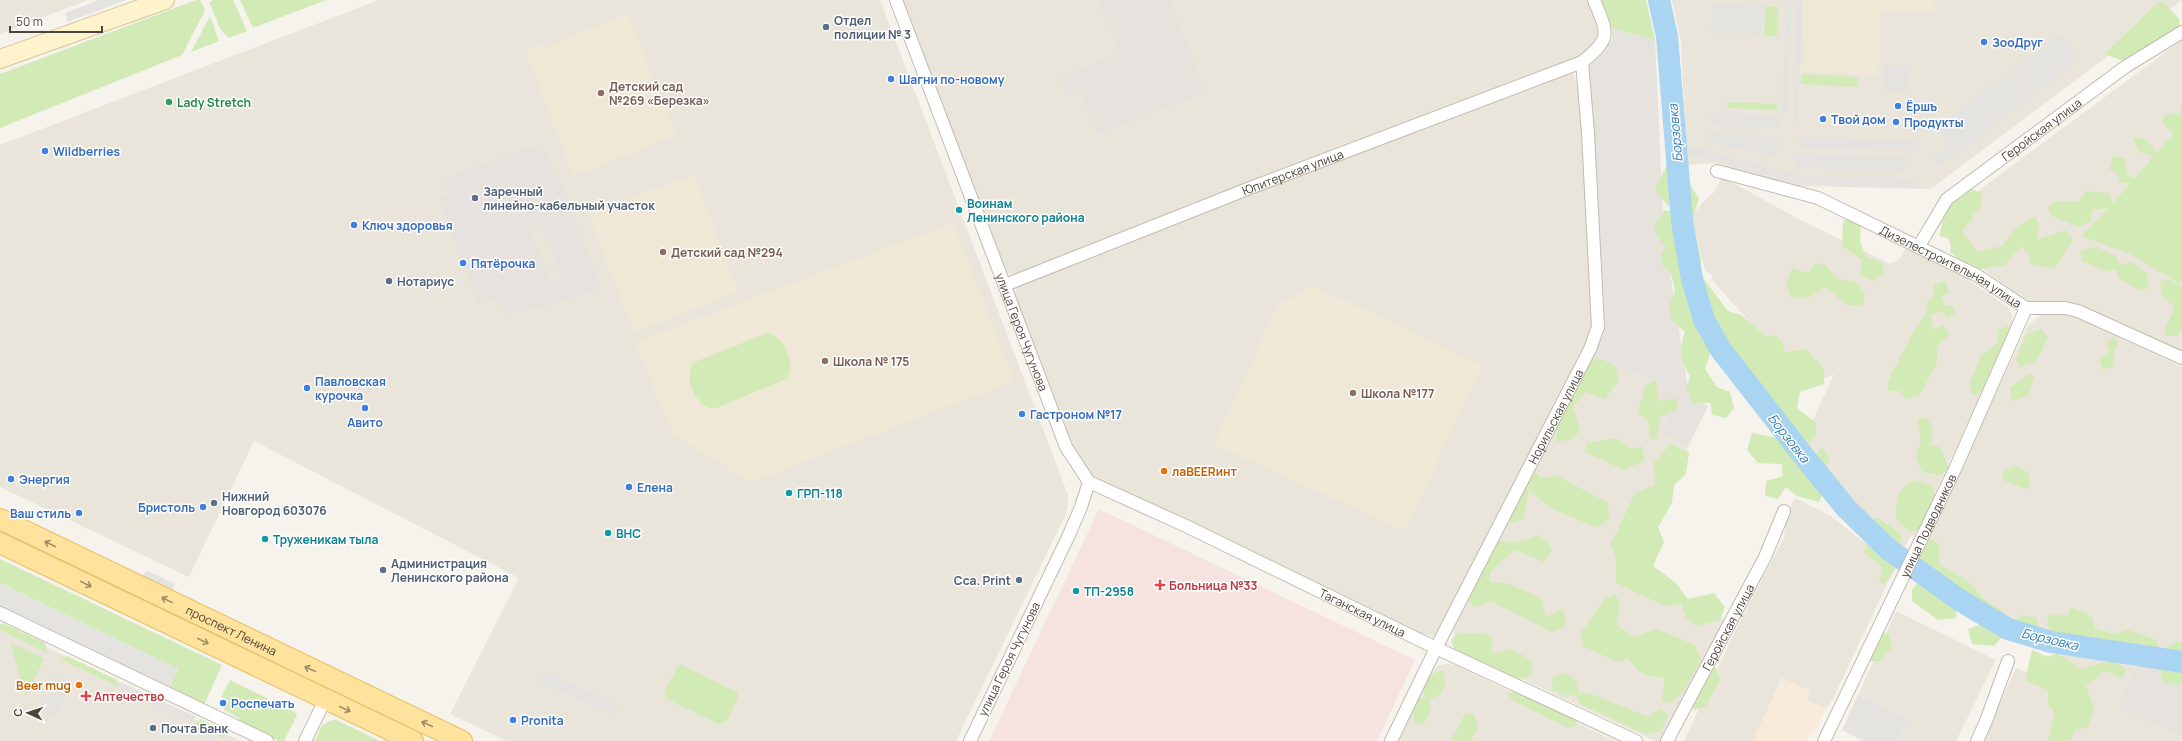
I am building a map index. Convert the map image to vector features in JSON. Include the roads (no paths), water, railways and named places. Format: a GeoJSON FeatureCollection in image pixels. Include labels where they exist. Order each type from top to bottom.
{"type":"FeatureCollection","features":[{"type":"Feature","properties":{"kind":"main road","name":"проспект Ленина"},"geometry":{"type":"LineString","coordinates":[[0,519],[462,741]]}},
{"type":"Feature","properties":{"kind":"main road","name":"проспект Ленина"},"geometry":{"type":"LineString","coordinates":[[0,543],[413,741]]}},
{"type":"Feature","properties":{"kind":"street"},"geometry":{"type":"LineString","coordinates":[[0,59],[165,0]]}},
{"type":"Feature","properties":{"kind":"street","name":"улица Героя Чугунова"},"geometry":{"type":"LineString","coordinates":[[896,0],[1066,447],[1089,482],[1081,508],[970,741]]}},
{"type":"Feature","properties":{"kind":"street","name":"Юпитерская улица"},"geometry":{"type":"LineString","coordinates":[[1004,285],[1250,188],[1582,62],[1598,49],[1605,38],[1604,26],[1594,0]]}},
{"type":"Feature","properties":{"kind":"street","name":"Геройская улица"},"geometry":{"type":"LineString","coordinates":[[1919,246],[1948,199],[2125,67],[2182,32]]}},
{"type":"Feature","properties":{"kind":"street","name":"Норильская улица"},"geometry":{"type":"LineString","coordinates":[[1391,741],[1436,648],[1590,349],[1598,327],[1588,133],[1582,62]]}},
{"type":"Feature","properties":{"kind":"street","name":"Дизелестроительная улица"},"geometry":{"type":"LineString","coordinates":[[1718,171],[1818,198],[1978,276],[2026,308],[2065,308],[2078,311],[2182,358]]}},
{"type":"Feature","properties":{"kind":"street","name":"улица Подводников"},"geometry":{"type":"LineString","coordinates":[[1824,741],[1954,469],[2026,308]]}},
{"type":"Feature","properties":{"kind":"street","name":"Таганская улица"},"geometry":{"type":"LineString","coordinates":[[1089,482],[1186,526],[1436,648],[1636,741]]}},
{"type":"Feature","properties":{"kind":"street","name":"Геройская улица"},"geometry":{"type":"LineString","coordinates":[[1666,741],[1765,557],[1784,511]]}},
{"type":"Feature","properties":{"kind":"street"},"geometry":{"type":"LineString","coordinates":[[0,613],[267,741]]}},
{"type":"Feature","properties":{"kind":"street"},"geometry":{"type":"LineString","coordinates":[[1977,741],[2008,661]]}},
{"type":"Feature","properties":{"kind":"street"},"geometry":{"type":"LineString","coordinates":[[305,741],[326,700]]}},
{"type":"Feature","properties":{"kind":"waterway","name":"Борзовка"},"geometry":{"type":"LineString","coordinates":[[1659,0],[1667,36],[1682,221],[1692,279],[1704,320],[1721,350],[1806,459],[1846,508],[1888,549],[1961,601],[2008,629],[2051,642],[2182,662]]}},
{"type":"Feature","properties":{"kind":"place","name":"Отдел полиции № 3"},"geometry":{"type":"Point","coordinates":[826,27]}},
{"type":"Feature","properties":{"kind":"place","name":"ЗооДруг"},"geometry":{"type":"Point","coordinates":[1984,42]}},
{"type":"Feature","properties":{"kind":"place","name":"Шагни по-новому"},"geometry":{"type":"Point","coordinates":[891,79]}},
{"type":"Feature","properties":{"kind":"place","name":"Детский сад №269 «Березка»"},"geometry":{"type":"Point","coordinates":[601,93]}},
{"type":"Feature","properties":{"kind":"place","name":"Lady Stretch"},"geometry":{"type":"Point","coordinates":[169,102]}},
{"type":"Feature","properties":{"kind":"place","name":"Ёршъ"},"geometry":{"type":"Point","coordinates":[1898,106]}},
{"type":"Feature","properties":{"kind":"place","name":"Твой дом"},"geometry":{"type":"Point","coordinates":[1823,119]}},
{"type":"Feature","properties":{"kind":"place","name":"Продукты"},"geometry":{"type":"Point","coordinates":[1896,122]}},
{"type":"Feature","properties":{"kind":"place","name":"Wildberries"},"geometry":{"type":"Point","coordinates":[45,151]}},
{"type":"Feature","properties":{"kind":"place","name":"Заречный линейно-кабельный участок"},"geometry":{"type":"Point","coordinates":[475,198]}},
{"type":"Feature","properties":{"kind":"place","name":"Воинам Ленинского района"},"geometry":{"type":"Point","coordinates":[959,210]}},
{"type":"Feature","properties":{"kind":"place","name":"Ключ здоровья"},"geometry":{"type":"Point","coordinates":[354,225]}},
{"type":"Feature","properties":{"kind":"place","name":"Детский сад №294"},"geometry":{"type":"Point","coordinates":[663,252]}},
{"type":"Feature","properties":{"kind":"place","name":"Пятёрочка"},"geometry":{"type":"Point","coordinates":[463,263]}},
{"type":"Feature","properties":{"kind":"place","name":"Нотариус"},"geometry":{"type":"Point","coordinates":[389,281]}},
{"type":"Feature","properties":{"kind":"place","name":"Школа № 175"},"geometry":{"type":"Point","coordinates":[825,361]}},
{"type":"Feature","properties":{"kind":"place","name":"Павловская курочка"},"geometry":{"type":"Point","coordinates":[307,388]}},
{"type":"Feature","properties":{"kind":"place","name":"Школа №177"},"geometry":{"type":"Point","coordinates":[1353,393]}},
{"type":"Feature","properties":{"kind":"place","name":"Авито"},"geometry":{"type":"Point","coordinates":[365,408]}},
{"type":"Feature","properties":{"kind":"place","name":"Гастроном №17"},"geometry":{"type":"Point","coordinates":[1022,414]}},
{"type":"Feature","properties":{"kind":"place","name":"лаBEERинт"},"geometry":{"type":"Point","coordinates":[1164,471]}},
{"type":"Feature","properties":{"kind":"place","name":"Энергия"},"geometry":{"type":"Point","coordinates":[11,479]}},
{"type":"Feature","properties":{"kind":"place","name":"Елена"},"geometry":{"type":"Point","coordinates":[629,487]}},
{"type":"Feature","properties":{"kind":"place","name":"ГРП-118"},"geometry":{"type":"Point","coordinates":[789,493]}},
{"type":"Feature","properties":{"kind":"place","name":"Нижний Новгород 603076"},"geometry":{"type":"Point","coordinates":[214,503]}},
{"type":"Feature","properties":{"kind":"place","name":"Бристоль"},"geometry":{"type":"Point","coordinates":[203,507]}},
{"type":"Feature","properties":{"kind":"place","name":"Ваш стиль"},"geometry":{"type":"Point","coordinates":[79,513]}},
{"type":"Feature","properties":{"kind":"place","name":"ВНС"},"geometry":{"type":"Point","coordinates":[608,533]}},
{"type":"Feature","properties":{"kind":"place","name":"Труженикам тыла"},"geometry":{"type":"Point","coordinates":[265,539]}},
{"type":"Feature","properties":{"kind":"place","name":"Администрация Ленинского района"},"geometry":{"type":"Point","coordinates":[383,570]}},
{"type":"Feature","properties":{"kind":"place","name":"Cca. Print"},"geometry":{"type":"Point","coordinates":[1019,580]}},
{"type":"Feature","properties":{"kind":"place","name":"Больница №33"},"geometry":{"type":"Point","coordinates":[1160,585]}},
{"type":"Feature","properties":{"kind":"place","name":"ТП-2958"},"geometry":{"type":"Point","coordinates":[1076,591]}},
{"type":"Feature","properties":{"kind":"place","name":"Beer mug"},"geometry":{"type":"Point","coordinates":[79,685]}},
{"type":"Feature","properties":{"kind":"place","name":"Аптечество"},"geometry":{"type":"Point","coordinates":[86,696]}},
{"type":"Feature","properties":{"kind":"place","name":"Роспечать"},"geometry":{"type":"Point","coordinates":[223,703]}},
{"type":"Feature","properties":{"kind":"place","name":"Pronita"},"geometry":{"type":"Point","coordinates":[513,720]}},
{"type":"Feature","properties":{"kind":"place","name":"Почта Банк"},"geometry":{"type":"Point","coordinates":[153,728]}}]}
